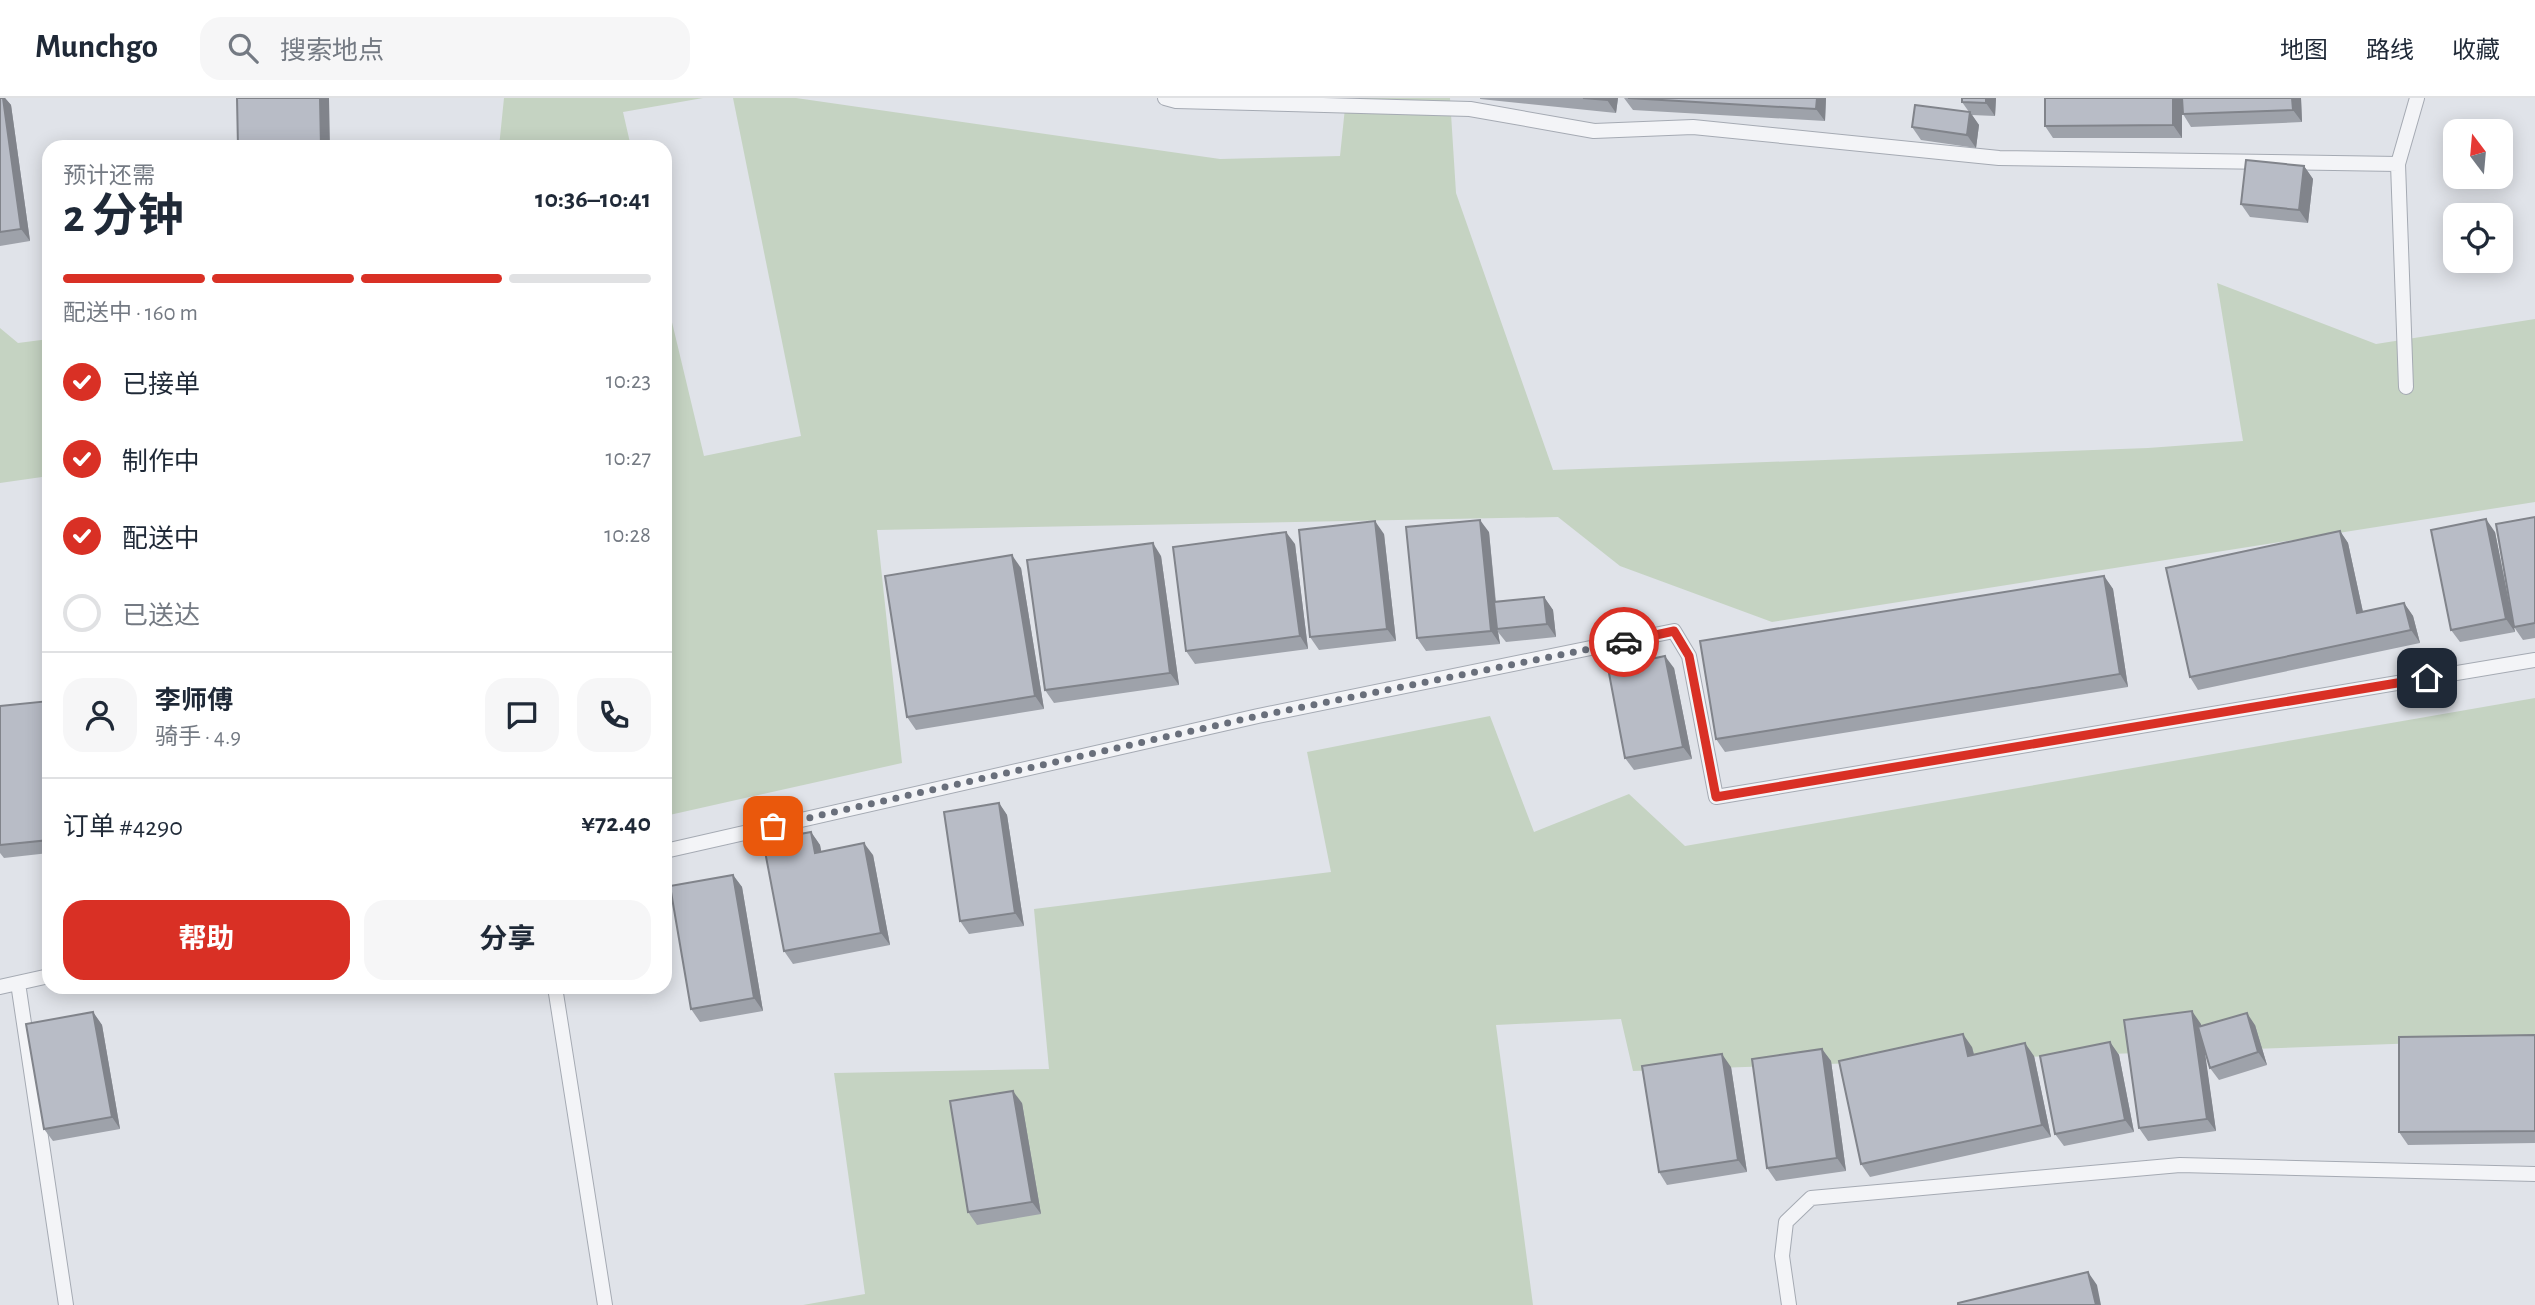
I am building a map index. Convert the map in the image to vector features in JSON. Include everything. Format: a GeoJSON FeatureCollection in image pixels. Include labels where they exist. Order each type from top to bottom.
{"type":"FeatureCollection","features":[{"type":"Feature","properties":{"kind":"lane"},"geometry":{"type":"LineString","coordinates":[[1165,98],[1176,101],[1470,109],[1594,131],[1693,127],[1999,158],[2398,164]]}},
{"type":"Feature","properties":{"kind":"lane"},"geometry":{"type":"LineString","coordinates":[[2406,387],[2398,164],[2417,98]]}},
{"type":"Feature","properties":{"kind":"lane"},"geometry":{"type":"LineString","coordinates":[[672,849],[1258,716],[1674,631],[1689,656],[1716,797],[2535,660]]}},
{"type":"Feature","properties":{"kind":"lane"},"geometry":{"type":"LineString","coordinates":[[0,987],[42,978]]}},
{"type":"Feature","properties":{"kind":"lane"},"geometry":{"type":"LineString","coordinates":[[18,983],[66,1305]]}},
{"type":"Feature","properties":{"kind":"lane"},"geometry":{"type":"LineString","coordinates":[[556,994],[605,1305]]}},
{"type":"Feature","properties":{"kind":"lane"},"geometry":{"type":"LineString","coordinates":[[1789,1305],[1782,1256],[1786,1222],[1811,1198],[2180,1165],[2535,1174]]}},
{"type":"Feature","properties":{"kind":"green space"},"geometry":{"type":"Polygon","coordinates":[[[504,98],[703,98],[623,112],[629,140],[500,140],[504,98]]]}},
{"type":"Feature","properties":{"kind":"green space"},"geometry":{"type":"Polygon","coordinates":[[[733,98],[796,98],[1220,159],[1340,156],[1346,98],[1450,98],[1456,193],[1553,470],[2148,448],[2243,441],[2217,283],[2376,344],[2535,319],[2535,502],[1772,622],[1620,566],[1558,517],[877,530],[902,763],[672,814],[672,322],[704,456],[801,436],[733,98]]]}},
{"type":"Feature","properties":{"kind":"green space"},"geometry":{"type":"Polygon","coordinates":[[[0,328],[18,343],[42,340],[42,477],[0,483],[0,328]]]}},
{"type":"Feature","properties":{"kind":"green space"},"geometry":{"type":"Polygon","coordinates":[[[2535,698],[2535,1039],[1633,1071],[1621,1019],[1496,1025],[1533,1305],[803,1305],[865,1294],[834,1073],[1049,1069],[1034,909],[1331,872],[1307,752],[1490,716],[1534,832],[1629,794],[1685,846],[2535,698]]]}},
{"type":"Feature","properties":{"kind":"building"},"geometry":{"type":"Polygon","coordinates":[[[0,98],[3,98],[21,229],[0,232],[0,98]]]}},
{"type":"Feature","properties":{"kind":"building"},"geometry":{"type":"Polygon","coordinates":[[[237,98],[320,98],[321,140],[238,140],[237,98]]]}},
{"type":"Feature","properties":{"kind":"building"},"geometry":{"type":"Polygon","coordinates":[[[1628,98],[1817,98],[1816,109],[1628,98]]]}},
{"type":"Feature","properties":{"kind":"building"},"geometry":{"type":"Polygon","coordinates":[[[1962,98],[1986,98],[1986,103],[1962,102],[1962,98]]]}},
{"type":"Feature","properties":{"kind":"building"},"geometry":{"type":"Polygon","coordinates":[[[2045,98],[2173,98],[2173,125],[2045,126],[2045,98]]]}},
{"type":"Feature","properties":{"kind":"building"},"geometry":{"type":"Polygon","coordinates":[[[2182,98],[2292,98],[2293,110],[2183,114],[2182,98]]]}},
{"type":"Feature","properties":{"kind":"building"},"geometry":{"type":"Polygon","coordinates":[[[1915,105],[1970,112],[1967,135],[1912,127],[1915,105]]]}},
{"type":"Feature","properties":{"kind":"building"},"geometry":{"type":"Polygon","coordinates":[[[2246,160],[2304,166],[2299,210],[2241,204],[2246,160]]]}},
{"type":"Feature","properties":{"kind":"building"},"geometry":{"type":"Polygon","coordinates":[[[2535,517],[2535,623],[2514,627],[2496,524],[2535,517]]]}},
{"type":"Feature","properties":{"kind":"building"},"geometry":{"type":"Polygon","coordinates":[[[2486,519],[2506,619],[2451,630],[2431,530],[2486,519]]]}},
{"type":"Feature","properties":{"kind":"building"},"geometry":{"type":"Polygon","coordinates":[[[1480,520],[1491,631],[1417,638],[1406,527],[1480,520]]]}},
{"type":"Feature","properties":{"kind":"building"},"geometry":{"type":"Polygon","coordinates":[[[1375,521],[1387,629],[1310,637],[1299,530],[1375,521]]]}},
{"type":"Feature","properties":{"kind":"building"},"geometry":{"type":"Polygon","coordinates":[[[2340,531],[2357,613],[2404,603],[2411,630],[2190,677],[2166,568],[2340,531]]]}},
{"type":"Feature","properties":{"kind":"building"},"geometry":{"type":"Polygon","coordinates":[[[1286,532],[1300,636],[1186,651],[1173,547],[1286,532]]]}},
{"type":"Feature","properties":{"kind":"building"},"geometry":{"type":"Polygon","coordinates":[[[1153,543],[1170,673],[1045,690],[1027,560],[1153,543]]]}},
{"type":"Feature","properties":{"kind":"building"},"geometry":{"type":"Polygon","coordinates":[[[1012,555],[1035,696],[907,717],[885,576],[1012,555]]]}},
{"type":"Feature","properties":{"kind":"building"},"geometry":{"type":"Polygon","coordinates":[[[2104,576],[2120,674],[1716,739],[1700,641],[2104,576]]]}},
{"type":"Feature","properties":{"kind":"building"},"geometry":{"type":"Polygon","coordinates":[[[1544,597],[1547,624],[1497,629],[1494,602],[1544,597]]]}},
{"type":"Feature","properties":{"kind":"building"},"geometry":{"type":"Polygon","coordinates":[[[1665,656],[1683,747],[1625,758],[1608,668],[1665,656]]]}},
{"type":"Feature","properties":{"kind":"building"},"geometry":{"type":"Polygon","coordinates":[[[42,702],[42,841],[0,845],[0,706],[42,702]]]}},
{"type":"Feature","properties":{"kind":"building"},"geometry":{"type":"Polygon","coordinates":[[[999,803],[1015,913],[960,921],[944,812],[999,803]]]}},
{"type":"Feature","properties":{"kind":"building"},"geometry":{"type":"Polygon","coordinates":[[[811,832],[815,853],[864,843],[881,933],[784,951],[763,841],[811,832]]]}},
{"type":"Feature","properties":{"kind":"building"},"geometry":{"type":"Polygon","coordinates":[[[733,875],[754,998],[691,1009],[672,886],[733,875]]]}},
{"type":"Feature","properties":{"kind":"building"},"geometry":{"type":"Polygon","coordinates":[[[2192,1011],[2207,1119],[2139,1128],[2124,1020],[2192,1011]]]}},
{"type":"Feature","properties":{"kind":"building"},"geometry":{"type":"Polygon","coordinates":[[[93,1012],[112,1117],[44,1129],[26,1024],[93,1012]]]}},
{"type":"Feature","properties":{"kind":"building"},"geometry":{"type":"Polygon","coordinates":[[[2247,1013],[2258,1052],[2210,1068],[2198,1027],[2247,1013]]]}},
{"type":"Feature","properties":{"kind":"building"},"geometry":{"type":"Polygon","coordinates":[[[1963,1034],[1968,1056],[2025,1043],[2042,1125],[1861,1164],[1839,1061],[1963,1034]]]}},
{"type":"Feature","properties":{"kind":"building"},"geometry":{"type":"Polygon","coordinates":[[[2535,1035],[2535,1131],[2399,1132],[2399,1037],[2535,1035]]]}},
{"type":"Feature","properties":{"kind":"building"},"geometry":{"type":"Polygon","coordinates":[[[2110,1042],[2125,1120],[2055,1134],[2040,1056],[2110,1042]]]}},
{"type":"Feature","properties":{"kind":"building"},"geometry":{"type":"Polygon","coordinates":[[[1822,1049],[1837,1158],[1767,1168],[1752,1059],[1822,1049]]]}},
{"type":"Feature","properties":{"kind":"building"},"geometry":{"type":"Polygon","coordinates":[[[1722,1054],[1738,1160],[1659,1172],[1642,1066],[1722,1054]]]}},
{"type":"Feature","properties":{"kind":"building"},"geometry":{"type":"Polygon","coordinates":[[[1013,1091],[1032,1202],[968,1212],[950,1101],[1013,1091]]]}},
{"type":"Feature","properties":{"kind":"building"},"geometry":{"type":"Polygon","coordinates":[[[2088,1272],[2096,1305],[1958,1305],[1958,1303],[2088,1272]]]}},
{"type":"Feature","properties":{"kind":"way so far"},"geometry":{"type":"LineString","coordinates":[[773,826],[1258,716],[1624,642]]}},
{"type":"Feature","properties":{"kind":"route"},"geometry":{"type":"LineString","coordinates":[[1624,642],[1674,631],[1689,656],[1716,797],[2427,678]]}}]}
